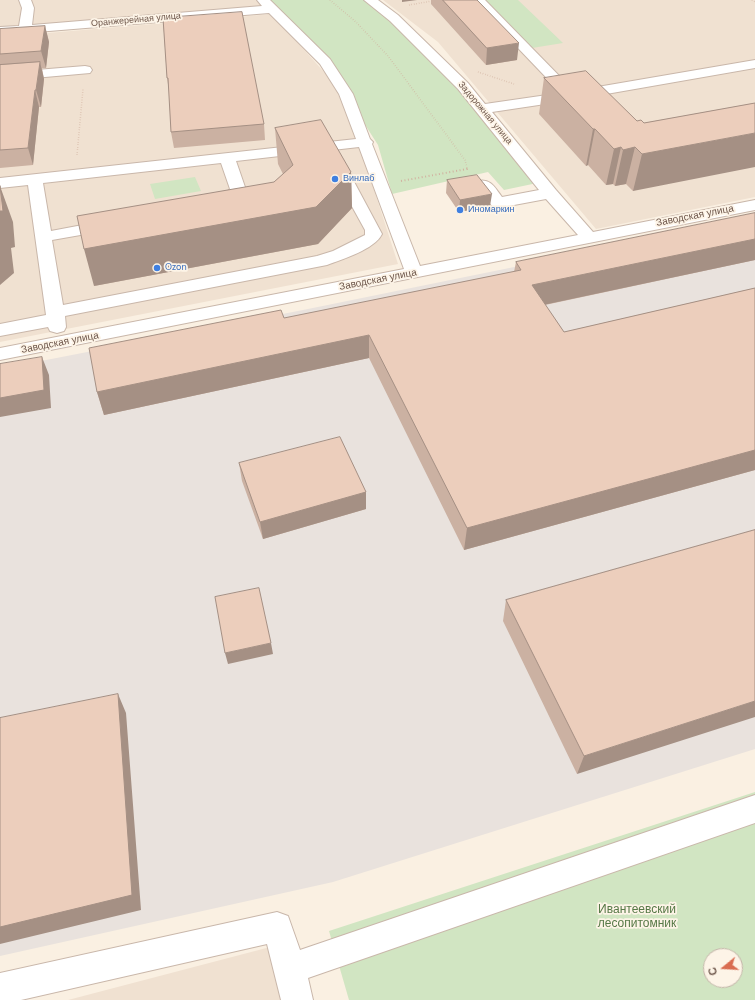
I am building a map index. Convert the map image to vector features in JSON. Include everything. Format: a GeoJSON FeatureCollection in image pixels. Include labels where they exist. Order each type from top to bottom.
{"type":"FeatureCollection","features":[{"type":"Feature","properties":{"kind":"street"},"geometry":{"type":"LineString","coordinates":[[25,0],[28,8],[25,29]]}},
{"type":"Feature","properties":{"kind":"street","name":"Задорожная улица"},"geometry":{"type":"LineString","coordinates":[[370,0],[399,23],[463,86],[550,193],[589,237]]}},
{"type":"Feature","properties":{"kind":"street"},"geometry":{"type":"LineString","coordinates":[[478,0],[572,96]]}},
{"type":"Feature","properties":{"kind":"street"},"geometry":{"type":"LineString","coordinates":[[267,4],[325,62],[346,94],[366,142],[414,273]]}},
{"type":"Feature","properties":{"kind":"street","name":"Оранжерейная улица"},"geometry":{"type":"LineString","coordinates":[[0,31],[267,4]]}},
{"type":"Feature","properties":{"kind":"street"},"geometry":{"type":"LineString","coordinates":[[482,109],[572,96],[755,64]]}},
{"type":"Feature","properties":{"kind":"street"},"geometry":{"type":"LineString","coordinates":[[0,77],[85,70]]}},
{"type":"Feature","properties":{"kind":"street"},"geometry":{"type":"LineString","coordinates":[[0,183],[75,176],[366,142]]}},
{"type":"Feature","properties":{"kind":"street"},"geometry":{"type":"LineString","coordinates":[[0,330],[56,316],[321,261],[339,255],[372,238],[374,234],[373,230],[327,146]]}},
{"type":"Feature","properties":{"kind":"street"},"geometry":{"type":"LineString","coordinates":[[200,209],[222,204],[238,190],[227,158]]}},
{"type":"Feature","properties":{"kind":"street"},"geometry":{"type":"LineString","coordinates":[[35,180],[60,343]]}},
{"type":"Feature","properties":{"kind":"street"},"geometry":{"type":"LineString","coordinates":[[484,184],[498,203],[550,193]]}},
{"type":"Feature","properties":{"kind":"street","name":"Заводская улица"},"geometry":{"type":"LineString","coordinates":[[0,354],[414,273],[755,204]]}},
{"type":"Feature","properties":{"kind":"street"},"geometry":{"type":"LineString","coordinates":[[44,237],[122,223]]}},
{"type":"Feature","properties":{"kind":"street"},"geometry":{"type":"LineString","coordinates":[[290,969],[755,809]]}},
{"type":"Feature","properties":{"kind":"street"},"geometry":{"type":"LineString","coordinates":[[0,989],[277,927],[290,969],[297,1000]]}},
{"type":"Feature","properties":{"kind":"path"},"geometry":{"type":"LineString","coordinates":[[330,0],[356,22],[388,56],[465,160],[467,169],[381,185]]}},
{"type":"Feature","properties":{"kind":"path"},"geometry":{"type":"LineString","coordinates":[[75,176],[85,70]]}},
{"type":"Feature","properties":{"kind":"shaded area"},"geometry":{"type":"Polygon","coordinates":[[[0,0],[263,0],[272,9],[0,31],[0,0]]]}},
{"type":"Feature","properties":{"kind":"shaded area"},"geometry":{"type":"Polygon","coordinates":[[[383,0],[755,0],[755,197],[596,229],[438,42],[383,0]]]}},
{"type":"Feature","properties":{"kind":"shaded area"},"geometry":{"type":"Polygon","coordinates":[[[272,14],[333,82],[360,146],[398,264],[0,342],[0,37],[272,14]]]}},
{"type":"Feature","properties":{"kind":"shaded area"},"geometry":{"type":"Polygon","coordinates":[[[755,218],[755,749],[333,882],[0,956],[0,369],[303,310],[755,218]]]}},
{"type":"Feature","properties":{"kind":"shaded area"},"geometry":{"type":"Polygon","coordinates":[[[274,946],[286,1000],[68,1000],[274,946]]]}},
{"type":"Feature","properties":{"kind":"green space"},"geometry":{"type":"Polygon","coordinates":[[[261,0],[370,0],[463,86],[542,182],[504,190],[488,172],[392,194],[378,145],[325,62],[261,0]]]}},
{"type":"Feature","properties":{"kind":"green space"},"geometry":{"type":"Polygon","coordinates":[[[484,0],[518,0],[563,43],[532,48],[484,0]]]}},
{"type":"Feature","properties":{"kind":"green space"},"geometry":{"type":"Polygon","coordinates":[[[195,177],[201,191],[155,199],[150,184],[195,177]]]}},
{"type":"Feature","properties":{"kind":"green space","name":"Ивантеевский лесопитомник"},"geometry":{"type":"Polygon","coordinates":[[[755,792],[755,1000],[349,1000],[329,931],[755,792]]]}},
{"type":"Feature","properties":{"kind":"building"},"geometry":{"type":"Polygon","coordinates":[[[443,0],[477,0],[519,43],[487,48],[443,0]]]}},
{"type":"Feature","properties":{"kind":"building"},"geometry":{"type":"Polygon","coordinates":[[[242,12],[264,124],[171,132],[163,18],[242,12]]]}},
{"type":"Feature","properties":{"kind":"building"},"geometry":{"type":"Polygon","coordinates":[[[45,26],[41,51],[0,54],[0,29],[45,26]]]}},
{"type":"Feature","properties":{"kind":"building"},"geometry":{"type":"Polygon","coordinates":[[[40,62],[28,148],[0,150],[0,65],[40,62]]]}},
{"type":"Feature","properties":{"kind":"building"},"geometry":{"type":"Polygon","coordinates":[[[586,71],[637,121],[641,120],[644,123],[755,103],[755,133],[642,154],[635,147],[623,150],[621,147],[614,149],[544,78],[586,71]]]}},
{"type":"Feature","properties":{"kind":"building"},"geometry":{"type":"Polygon","coordinates":[[[321,120],[351,172],[316,207],[84,249],[77,216],[274,182],[293,165],[275,128],[321,120]]]}},
{"type":"Feature","properties":{"kind":"building"},"geometry":{"type":"Polygon","coordinates":[[[477,175],[492,194],[460,200],[447,180],[477,175]]]}},
{"type":"Feature","properties":{"kind":"building"},"geometry":{"type":"Polygon","coordinates":[[[0,186],[3,211],[0,211],[0,186]]]}},
{"type":"Feature","properties":{"kind":"building"},"geometry":{"type":"Polygon","coordinates":[[[755,213],[755,239],[532,285],[564,332],[755,288],[755,450],[467,528],[369,335],[97,392],[89,348],[281,310],[284,318],[521,270],[516,262],[755,213]]]}},
{"type":"Feature","properties":{"kind":"building"},"geometry":{"type":"Polygon","coordinates":[[[42,357],[44,390],[0,398],[0,364],[42,357]]]}},
{"type":"Feature","properties":{"kind":"building"},"geometry":{"type":"Polygon","coordinates":[[[340,437],[366,492],[260,522],[239,463],[340,437]]]}},
{"type":"Feature","properties":{"kind":"building"},"geometry":{"type":"Polygon","coordinates":[[[755,530],[755,701],[584,756],[506,600],[755,530]]]}},
{"type":"Feature","properties":{"kind":"building"},"geometry":{"type":"Polygon","coordinates":[[[259,588],[271,643],[225,653],[215,597],[259,588]]]}},
{"type":"Feature","properties":{"kind":"building"},"geometry":{"type":"Polygon","coordinates":[[[118,694],[132,895],[0,927],[0,718],[118,694]]]}},
{"type":"Feature","properties":{"kind":"place","name":"Винлаб"},"geometry":{"type":"Point","coordinates":[335,179]}},
{"type":"Feature","properties":{"kind":"place","name":"Иномаркин"},"geometry":{"type":"Point","coordinates":[460,210]}},
{"type":"Feature","properties":{"kind":"place","name":"Ozon"},"geometry":{"type":"Point","coordinates":[157,268]}}]}
